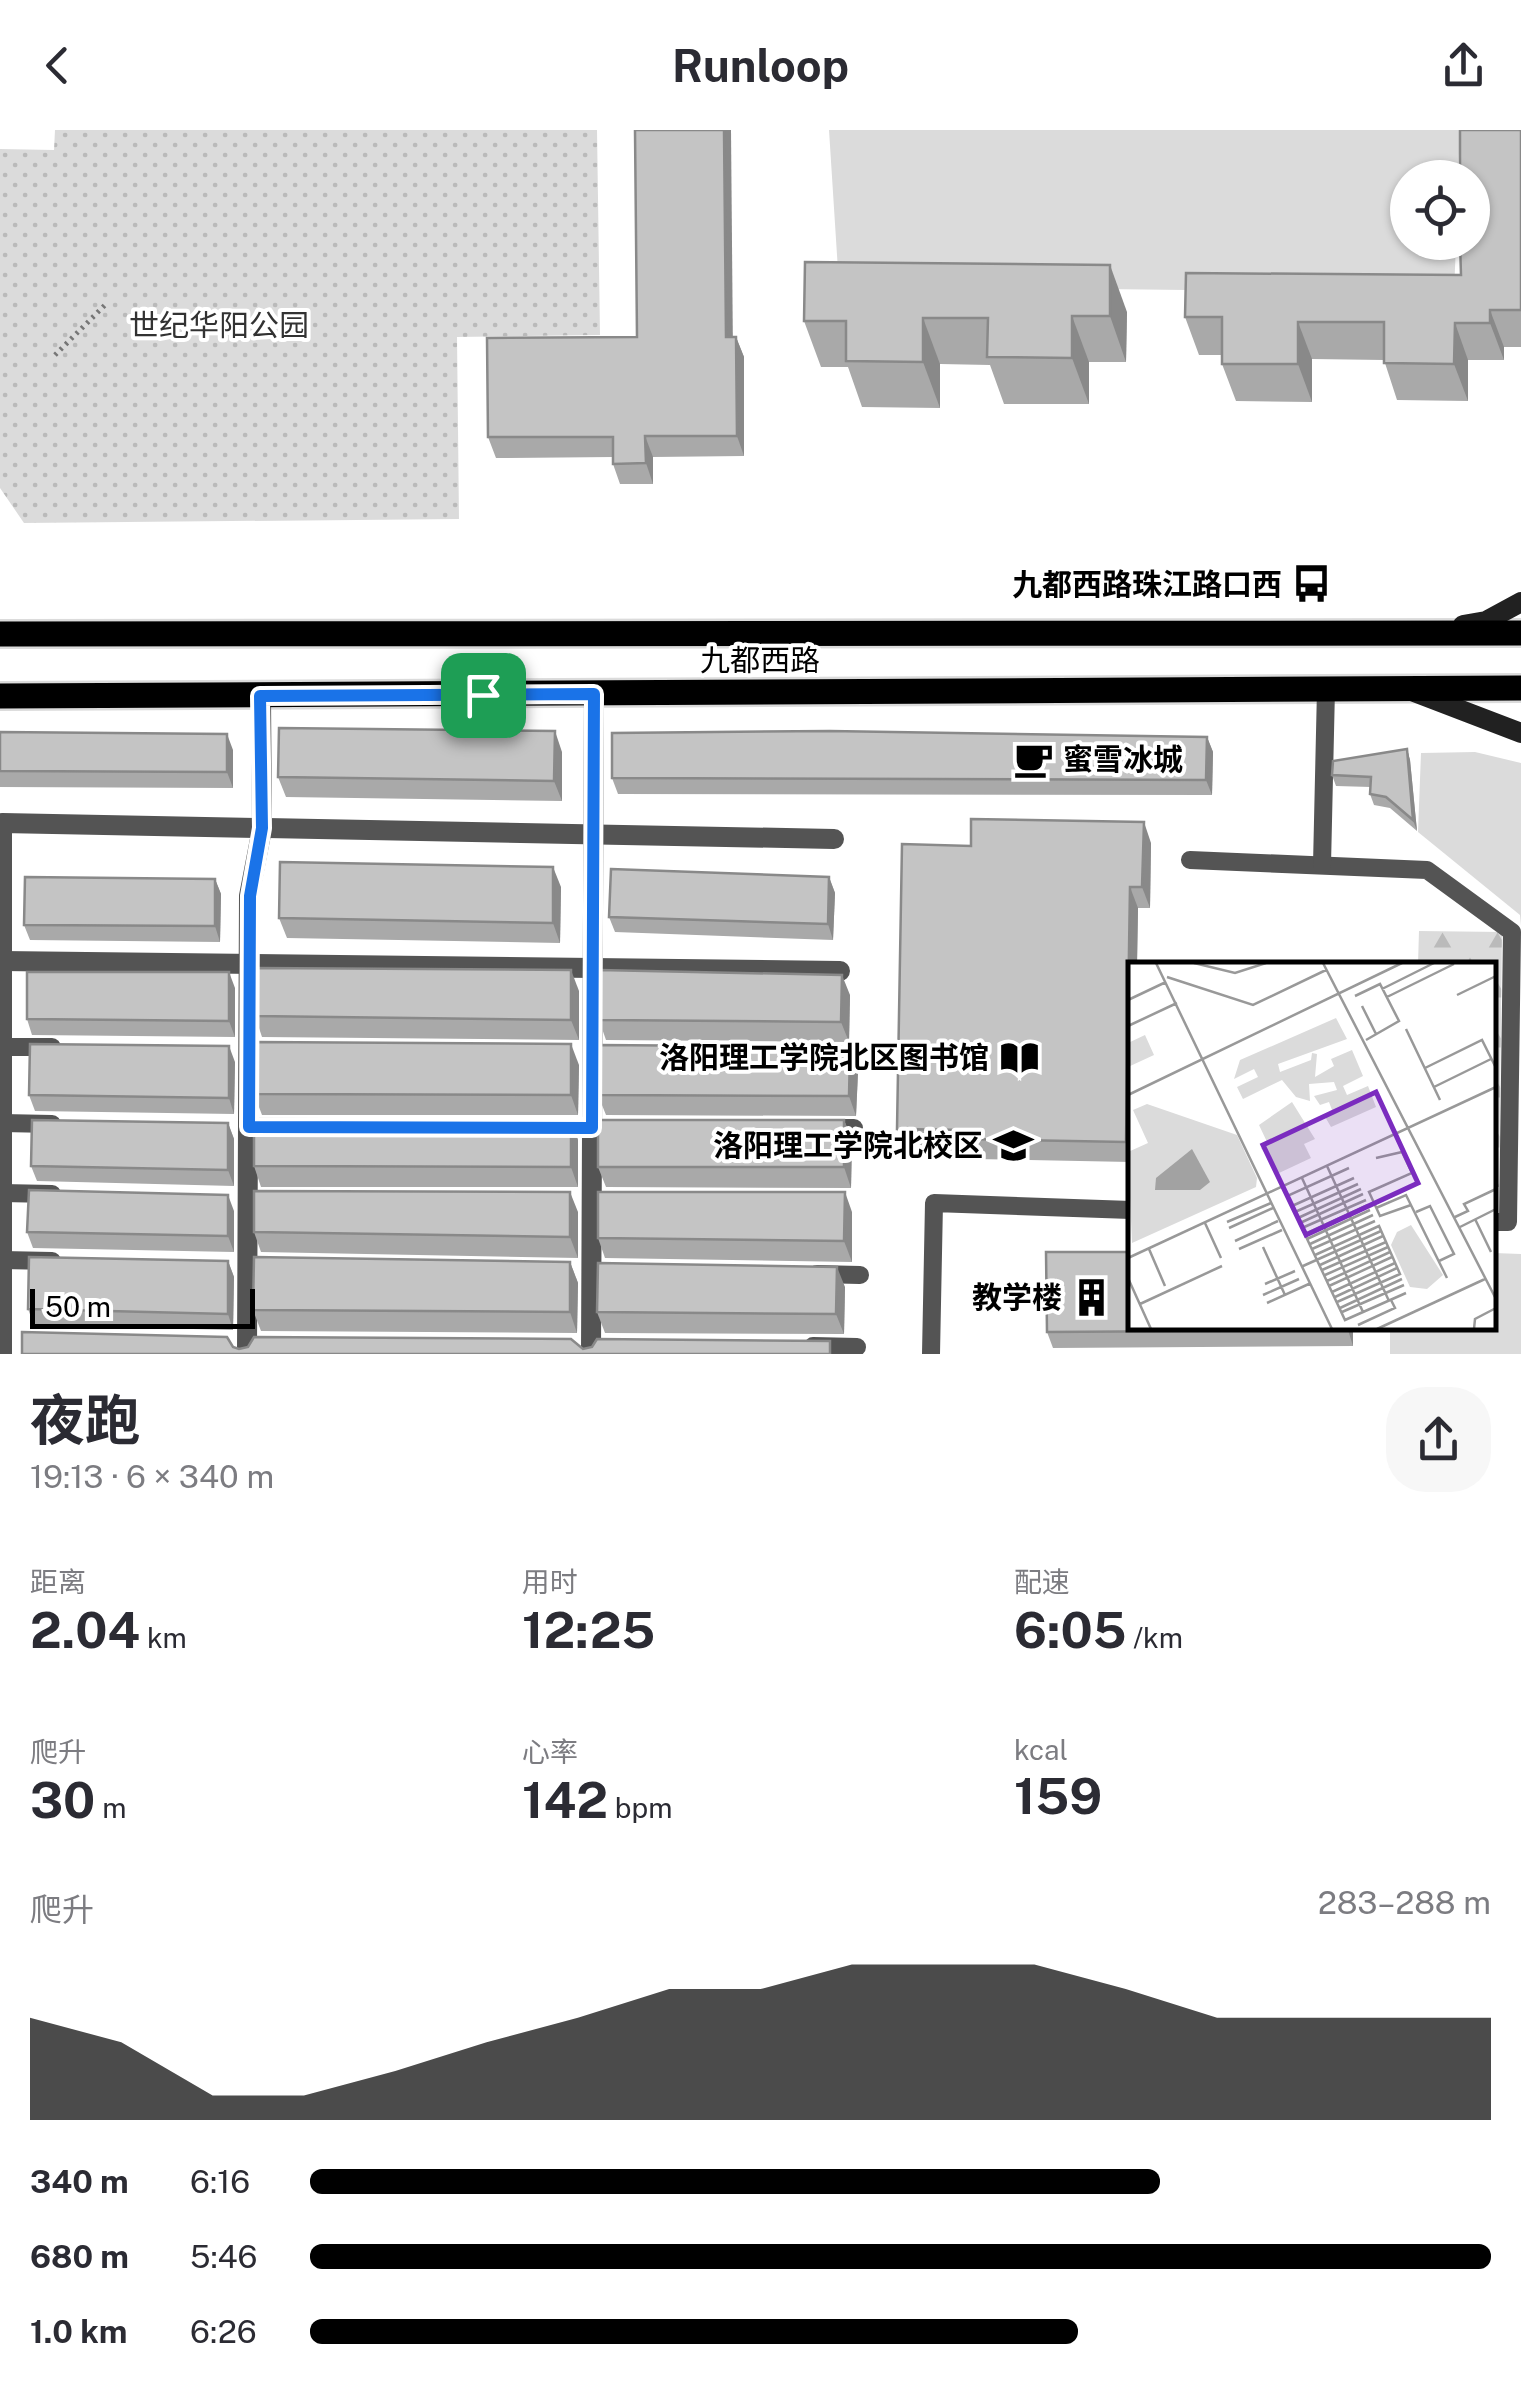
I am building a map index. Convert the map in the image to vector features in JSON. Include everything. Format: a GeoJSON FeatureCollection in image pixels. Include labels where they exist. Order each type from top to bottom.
{"type":"FeatureCollection","features":[{"type":"Feature","properties":{"kind":"main road"},"geometry":{"type":"LineString","coordinates":[[1427,633],[1486,620],[1521,602]]}},
{"type":"Feature","properties":{"kind":"main road","name":"九都西路"},"geometry":{"type":"LineString","coordinates":[[0,634],[1521,634]]}},
{"type":"Feature","properties":{"kind":"main road","name":"九都西路"},"geometry":{"type":"LineString","coordinates":[[0,696],[1521,688]]}},
{"type":"Feature","properties":{"kind":"main road"},"geometry":{"type":"LineString","coordinates":[[1408,689],[1521,733]]}},
{"type":"Feature","properties":{"kind":"street"},"geometry":{"type":"LineString","coordinates":[[591,1347],[594,694]]}},
{"type":"Feature","properties":{"kind":"street"},"geometry":{"type":"LineString","coordinates":[[247,1345],[250,896],[262,828],[260,696]]}},
{"type":"Feature","properties":{"kind":"street"},"geometry":{"type":"LineString","coordinates":[[9,1343],[2,1260],[2,823],[834,840]]}},
{"type":"Feature","properties":{"kind":"street"},"geometry":{"type":"LineString","coordinates":[[2,960],[840,971]]}},
{"type":"Feature","properties":{"kind":"lane"},"geometry":{"type":"LineString","coordinates":[[1322,865],[1326,689]]}},
{"type":"Feature","properties":{"kind":"lane"},"geometry":{"type":"LineString","coordinates":[[1190,860],[1427,870],[1512,932],[1508,1222],[1496,1222]]}},
{"type":"Feature","properties":{"kind":"lane"},"geometry":{"type":"LineString","coordinates":[[2,1047],[78,1048]]}},
{"type":"Feature","properties":{"kind":"lane"},"geometry":{"type":"LineString","coordinates":[[2,1123],[78,1124]]}},
{"type":"Feature","properties":{"kind":"lane"},"geometry":{"type":"LineString","coordinates":[[798,1128],[854,1128]]}},
{"type":"Feature","properties":{"kind":"lane"},"geometry":{"type":"LineString","coordinates":[[2,1193],[78,1195]]}},
{"type":"Feature","properties":{"kind":"lane"},"geometry":{"type":"LineString","coordinates":[[931,1354],[934,1204],[1128,1210]]}},
{"type":"Feature","properties":{"kind":"lane"},"geometry":{"type":"LineString","coordinates":[[2,1260],[78,1261]]}},
{"type":"Feature","properties":{"kind":"lane"},"geometry":{"type":"LineString","coordinates":[[802,1274],[860,1275]]}},
{"type":"Feature","properties":{"kind":"lane"},"geometry":{"type":"LineString","coordinates":[[800,1346],[857,1346]]}},
{"type":"Feature","properties":{"kind":"path"},"geometry":{"type":"LineString","coordinates":[[55,356],[108,302]]}},
{"type":"Feature","properties":{"kind":"green space","name":"世纪华阳公园"},"geometry":{"type":"Polygon","coordinates":[[[55,130],[597,130],[600,335],[457,337],[459,519],[24,523],[0,488],[0,149],[54,150],[55,130]]]}},
{"type":"Feature","properties":{"kind":"green space"},"geometry":{"type":"Polygon","coordinates":[[[829,130],[1460,130],[1459,160],[1390,160],[1390,260],[1455,260],[1454,293],[839,286],[829,130]]]}},
{"type":"Feature","properties":{"kind":"green space"},"geometry":{"type":"Polygon","coordinates":[[[1475,752],[1521,763],[1521,926],[1520,915],[1418,832],[1421,753],[1475,752]]]}},
{"type":"Feature","properties":{"kind":"green space"},"geometry":{"type":"Polygon","coordinates":[[[1419,931],[1502,932],[1499,1187],[1496,962],[1418,962],[1419,931]]]}},
{"type":"Feature","properties":{"kind":"green space"},"geometry":{"type":"Polygon","coordinates":[[[1496,1253],[1521,1254],[1521,1354],[1390,1354],[1390,1329],[1496,1329],[1496,1253]]]}},
{"type":"Feature","properties":{"kind":"building"},"geometry":{"type":"Polygon","coordinates":[[[635,130],[724,130],[726,337],[736,337],[737,436],[645,436],[646,463],[613,464],[613,437],[488,437],[487,338],[637,337],[635,130]]]}},
{"type":"Feature","properties":{"kind":"building"},"geometry":{"type":"Polygon","coordinates":[[[1460,130],[1521,130],[1521,310],[1490,310],[1490,323],[1455,323],[1454,364],[1384,363],[1384,322],[1298,322],[1298,364],[1222,364],[1222,317],[1185,317],[1186,273],[1461,275],[1461,260],[1490,260],[1490,160],[1460,160],[1460,130]]]}},
{"type":"Feature","properties":{"kind":"building"},"geometry":{"type":"Polygon","coordinates":[[[805,262],[1110,265],[1110,316],[1072,316],[1072,358],[987,357],[988,318],[923,318],[923,362],[846,361],[846,321],[804,321],[805,262]]]}},
{"type":"Feature","properties":{"kind":"building"},"geometry":{"type":"Polygon","coordinates":[[[279,728],[555,731],[554,781],[278,777],[279,728]]]}},
{"type":"Feature","properties":{"kind":"building"},"geometry":{"type":"Polygon","coordinates":[[[830,731],[1207,737],[1206,780],[612,778],[612,733],[830,731]]]}},
{"type":"Feature","properties":{"kind":"building"},"geometry":{"type":"Polygon","coordinates":[[[0,732],[227,734],[227,772],[0,771],[0,732]]]}},
{"type":"Feature","properties":{"kind":"building"},"geometry":{"type":"Polygon","coordinates":[[[1407,749],[1413,820],[1386,797],[1370,794],[1371,777],[1332,775],[1333,761],[1407,749]]]}},
{"type":"Feature","properties":{"kind":"building","name":"洛阳理工学院北区图书馆"},"geometry":{"type":"Polygon","coordinates":[[[971,819],[1144,822],[1142,887],[1130,887],[1126,1142],[967,1139],[967,1130],[897,1129],[902,844],[971,846],[971,819]]]}},
{"type":"Feature","properties":{"kind":"building"},"geometry":{"type":"Polygon","coordinates":[[[280,862],[553,867],[553,923],[279,918],[280,862]]]}},
{"type":"Feature","properties":{"kind":"building"},"geometry":{"type":"Polygon","coordinates":[[[611,869],[829,877],[828,924],[609,917],[611,869]]]}},
{"type":"Feature","properties":{"kind":"building"},"geometry":{"type":"Polygon","coordinates":[[[25,877],[215,879],[215,926],[24,925],[25,877]]]}},
{"type":"Feature","properties":{"kind":"building"},"geometry":{"type":"Polygon","coordinates":[[[255,968],[571,970],[571,1020],[255,1016],[255,968]]]}},
{"type":"Feature","properties":{"kind":"building"},"geometry":{"type":"Polygon","coordinates":[[[599,970],[842,975],[841,1022],[599,1020],[599,970]]]}},
{"type":"Feature","properties":{"kind":"building"},"geometry":{"type":"Polygon","coordinates":[[[27,972],[229,972],[229,1021],[27,1019],[27,972]]]}},
{"type":"Feature","properties":{"kind":"building"},"geometry":{"type":"Polygon","coordinates":[[[255,1042],[571,1044],[571,1095],[254,1094],[255,1042]]]}},
{"type":"Feature","properties":{"kind":"building"},"geometry":{"type":"Polygon","coordinates":[[[30,1044],[229,1046],[229,1098],[29,1095],[30,1044]]]}},
{"type":"Feature","properties":{"kind":"building"},"geometry":{"type":"Polygon","coordinates":[[[599,1045],[841,1047],[841,1051],[850,1052],[849,1096],[598,1095],[599,1045]]]}},
{"type":"Feature","properties":{"kind":"building"},"geometry":{"type":"Polygon","coordinates":[[[254,1119],[571,1120],[571,1167],[254,1166],[254,1119]]]}},
{"type":"Feature","properties":{"kind":"building"},"geometry":{"type":"Polygon","coordinates":[[[32,1120],[228,1123],[228,1170],[31,1166],[32,1120]]]}},
{"type":"Feature","properties":{"kind":"building"},"geometry":{"type":"Polygon","coordinates":[[[598,1120],[844,1120],[844,1167],[598,1167],[598,1120]]]}},
{"type":"Feature","properties":{"kind":"building"},"geometry":{"type":"Polygon","coordinates":[[[29,1190],[228,1195],[228,1236],[27,1232],[29,1190]]]}},
{"type":"Feature","properties":{"kind":"building"},"geometry":{"type":"Polygon","coordinates":[[[254,1191],[570,1192],[570,1237],[254,1232],[254,1191]]]}},
{"type":"Feature","properties":{"kind":"building"},"geometry":{"type":"Polygon","coordinates":[[[598,1192],[845,1192],[844,1241],[598,1238],[598,1192]]]}},
{"type":"Feature","properties":{"kind":"building"},"geometry":{"type":"Polygon","coordinates":[[[1046,1252],[1128,1252],[1128,1329],[1348,1329],[1348,1330],[1047,1332],[1046,1252]]]}},
{"type":"Feature","properties":{"kind":"building"},"geometry":{"type":"Polygon","coordinates":[[[29,1257],[228,1261],[228,1314],[28,1309],[29,1257]]]}},
{"type":"Feature","properties":{"kind":"building"},"geometry":{"type":"Polygon","coordinates":[[[254,1257],[570,1262],[570,1312],[253,1310],[254,1257]]]}},
{"type":"Feature","properties":{"kind":"building"},"geometry":{"type":"Polygon","coordinates":[[[598,1263],[837,1267],[836,1314],[597,1312],[598,1263]]]}},
{"type":"Feature","properties":{"kind":"building"},"geometry":{"type":"Polygon","coordinates":[[[22,1332],[227,1337],[239,1349],[248,1347],[254,1337],[571,1339],[583,1349],[592,1347],[597,1339],[830,1341],[830,1354],[22,1354],[22,1332]]]}},
{"type":"Feature","properties":{"kind":"place","name":"九都西路珠江路口西"},"geometry":{"type":"Point","coordinates":[1312,584]}},
{"type":"Feature","properties":{"kind":"place","name":"蜜雪冰城"},"geometry":{"type":"Point","coordinates":[1033,759]}},
{"type":"Feature","properties":{"kind":"place","name":"洛阳理工学院北区图书馆"},"geometry":{"type":"Point","coordinates":[1019,1057]}},
{"type":"Feature","properties":{"kind":"place","name":"洛阳理工学院北校区"},"geometry":{"type":"Point","coordinates":[1013,1145]}},
{"type":"Feature","properties":{"kind":"place","name":"教学楼"},"geometry":{"type":"Point","coordinates":[1092,1297]}},
{"type":"Feature","properties":{"kind":"route"},"geometry":{"type":"LineString","coordinates":[[594,694],[592,1128],[249,1127],[250,896],[262,828],[260,696],[483,695],[594,694]]}}]}
